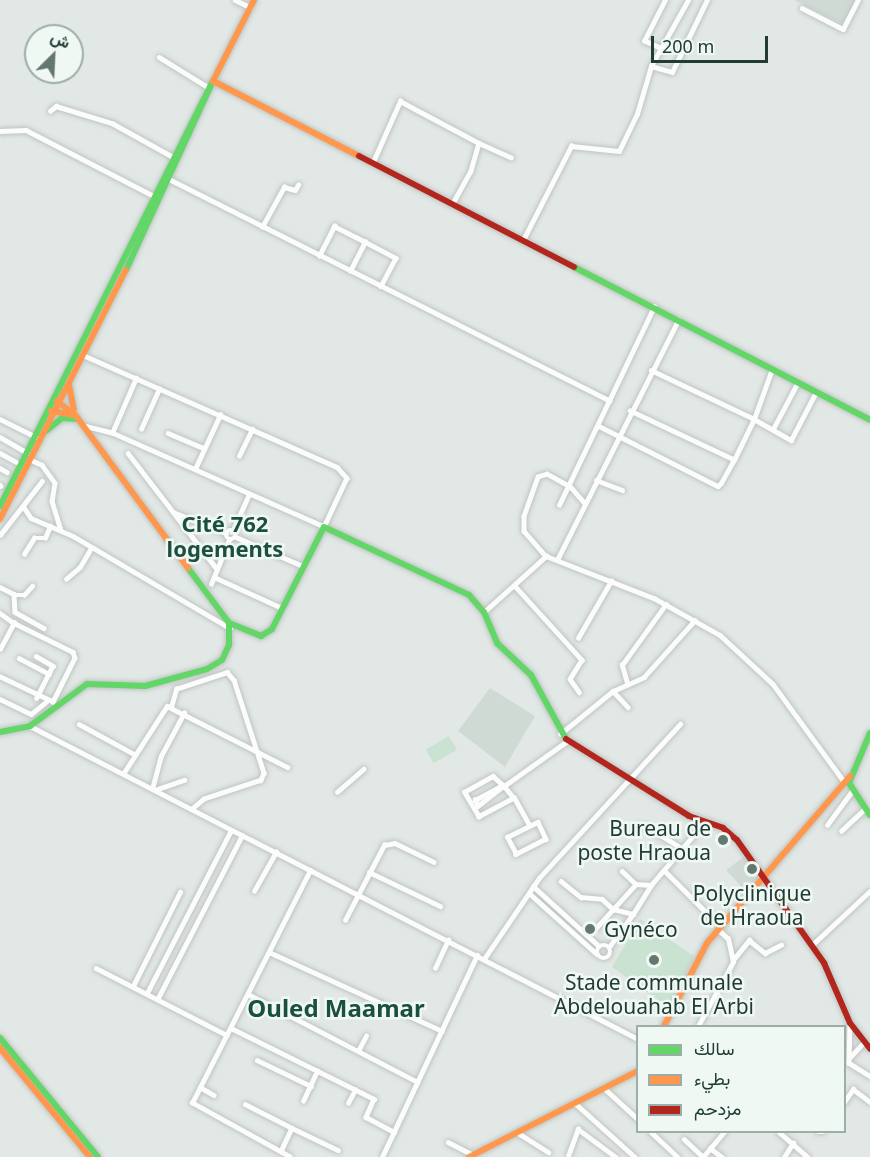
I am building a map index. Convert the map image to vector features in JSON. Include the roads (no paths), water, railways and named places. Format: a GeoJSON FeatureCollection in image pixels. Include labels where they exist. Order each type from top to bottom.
{"type":"FeatureCollection","features":[{"type":"Feature","properties":{"kind":"main road"},"geometry":{"type":"LineString","coordinates":[[0,506],[62,403],[83,355],[171,180],[213,81],[254,0]]}},
{"type":"Feature","properties":{"kind":"main road"},"geometry":{"type":"LineString","coordinates":[[0,519],[30,456],[52,399],[213,81]]}},
{"type":"Feature","properties":{"kind":"main road"},"geometry":{"type":"LineString","coordinates":[[213,81],[870,420]]}},
{"type":"Feature","properties":{"kind":"main road"},"geometry":{"type":"LineString","coordinates":[[69,385],[78,419]]}},
{"type":"Feature","properties":{"kind":"main road"},"geometry":{"type":"LineString","coordinates":[[52,399],[62,403],[84,426],[230,626],[261,636],[272,629],[324,527],[469,595],[484,612],[497,643],[531,675],[566,742],[704,823],[727,831],[765,877],[812,945],[833,979],[850,1023],[867,1043]]}},
{"type":"Feature","properties":{"kind":"main road"},"geometry":{"type":"LineString","coordinates":[[48,410],[78,419]]}},
{"type":"Feature","properties":{"kind":"main road"},"geometry":{"type":"LineString","coordinates":[[46,431],[62,418],[78,419]]}},
{"type":"Feature","properties":{"kind":"main road"},"geometry":{"type":"LineString","coordinates":[[0,732],[30,726],[87,684],[145,686],[214,666],[227,650],[230,626]]}},
{"type":"Feature","properties":{"kind":"main road"},"geometry":{"type":"LineString","coordinates":[[870,733],[850,776],[852,790],[870,815]]}},
{"type":"Feature","properties":{"kind":"main road"},"geometry":{"type":"LineString","coordinates":[[665,1025],[720,928],[765,877],[843,780],[850,776]]}},
{"type":"Feature","properties":{"kind":"main road"},"geometry":{"type":"LineString","coordinates":[[0,1038],[98,1157]]}},
{"type":"Feature","properties":{"kind":"main road"},"geometry":{"type":"LineString","coordinates":[[0,1048],[90,1157]]}},
{"type":"Feature","properties":{"kind":"main road"},"geometry":{"type":"LineString","coordinates":[[471,1156],[636,1072]]}},
{"type":"Feature","properties":{"kind":"street"},"geometry":{"type":"LineString","coordinates":[[235,0],[250,7]]}},
{"type":"Feature","properties":{"kind":"street"},"geometry":{"type":"LineString","coordinates":[[660,48],[644,41],[665,0]]}},
{"type":"Feature","properties":{"kind":"street"},"geometry":{"type":"LineString","coordinates":[[523,240],[571,146],[593,152],[619,151],[637,114],[651,66],[688,0]]}},
{"type":"Feature","properties":{"kind":"street"},"geometry":{"type":"LineString","coordinates":[[651,66],[672,72],[707,0]]}},
{"type":"Feature","properties":{"kind":"street"},"geometry":{"type":"LineString","coordinates":[[802,8],[841,29],[858,0]]}},
{"type":"Feature","properties":{"kind":"street"},"geometry":{"type":"LineString","coordinates":[[159,57],[208,87]]}},
{"type":"Feature","properties":{"kind":"street"},"geometry":{"type":"LineString","coordinates":[[373,162],[400,101],[478,143],[511,157]]}},
{"type":"Feature","properties":{"kind":"street"},"geometry":{"type":"LineString","coordinates":[[50,111],[56,106],[112,123],[173,157]]}},
{"type":"Feature","properties":{"kind":"street"},"geometry":{"type":"LineString","coordinates":[[0,131],[26,130],[154,196]]}},
{"type":"Feature","properties":{"kind":"street"},"geometry":{"type":"LineString","coordinates":[[453,204],[471,171],[478,143]]}},
{"type":"Feature","properties":{"kind":"street"},"geometry":{"type":"LineString","coordinates":[[171,180],[610,400]]}},
{"type":"Feature","properties":{"kind":"street"},"geometry":{"type":"LineString","coordinates":[[262,227],[284,187],[295,190],[298,185]]}},
{"type":"Feature","properties":{"kind":"street"},"geometry":{"type":"LineString","coordinates":[[319,256],[334,226],[396,258],[381,286]]}},
{"type":"Feature","properties":{"kind":"street"},"geometry":{"type":"LineString","coordinates":[[350,271],[365,242]]}},
{"type":"Feature","properties":{"kind":"street"},"geometry":{"type":"LineString","coordinates":[[560,505],[654,307]]}},
{"type":"Feature","properties":{"kind":"street"},"geometry":{"type":"LineString","coordinates":[[557,560],[630,411],[678,320]]}},
{"type":"Feature","properties":{"kind":"street"},"geometry":{"type":"LineString","coordinates":[[83,355],[252,429],[345,473],[324,527],[112,433],[84,426]]}},
{"type":"Feature","properties":{"kind":"street"},"geometry":{"type":"LineString","coordinates":[[599,426],[618,438],[718,486],[754,419],[772,369]]}},
{"type":"Feature","properties":{"kind":"street"},"geometry":{"type":"LineString","coordinates":[[651,370],[754,419],[791,440],[816,392]]}},
{"type":"Feature","properties":{"kind":"street"},"geometry":{"type":"LineString","coordinates":[[112,433],[135,378]]}},
{"type":"Feature","properties":{"kind":"street"},"geometry":{"type":"LineString","coordinates":[[773,429],[798,382]]}},
{"type":"Feature","properties":{"kind":"street"},"geometry":{"type":"LineString","coordinates":[[141,429],[159,388]]}},
{"type":"Feature","properties":{"kind":"street"},"geometry":{"type":"LineString","coordinates":[[630,411],[734,460]]}},
{"type":"Feature","properties":{"kind":"street"},"geometry":{"type":"LineString","coordinates":[[195,469],[220,415]]}},
{"type":"Feature","properties":{"kind":"street"},"geometry":{"type":"LineString","coordinates":[[0,418],[36,437]]}},
{"type":"Feature","properties":{"kind":"street"},"geometry":{"type":"LineString","coordinates":[[239,456],[252,429]]}},
{"type":"Feature","properties":{"kind":"street"},"geometry":{"type":"LineString","coordinates":[[168,433],[204,448]]}},
{"type":"Feature","properties":{"kind":"street"},"geometry":{"type":"LineString","coordinates":[[0,437],[42,465],[55,483],[52,503],[61,530]]}},
{"type":"Feature","properties":{"kind":"street"},"geometry":{"type":"LineString","coordinates":[[0,453],[15,462]]}},
{"type":"Feature","properties":{"kind":"street"},"geometry":{"type":"LineString","coordinates":[[128,453],[217,569]]}},
{"type":"Feature","properties":{"kind":"street"},"geometry":{"type":"LineString","coordinates":[[0,468],[7,472]]}},
{"type":"Feature","properties":{"kind":"street"},"geometry":{"type":"LineString","coordinates":[[585,504],[570,487],[547,474],[538,477],[524,516],[524,531],[546,556],[666,604],[720,635],[773,684],[843,780]]}},
{"type":"Feature","properties":{"kind":"street"},"geometry":{"type":"LineString","coordinates":[[596,480],[622,490]]}},
{"type":"Feature","properties":{"kind":"street"},"geometry":{"type":"LineString","coordinates":[[0,535],[42,481]]}},
{"type":"Feature","properties":{"kind":"street"},"geometry":{"type":"LineString","coordinates":[[226,533],[233,530],[249,494]]}},
{"type":"Feature","properties":{"kind":"street"},"geometry":{"type":"LineString","coordinates":[[23,506],[31,518],[61,530],[230,626]]}},
{"type":"Feature","properties":{"kind":"street"},"geometry":{"type":"LineString","coordinates":[[173,511],[226,533],[229,540]]}},
{"type":"Feature","properties":{"kind":"street"},"geometry":{"type":"LineString","coordinates":[[24,554],[35,537],[45,538],[50,526]]}},
{"type":"Feature","properties":{"kind":"street"},"geometry":{"type":"LineString","coordinates":[[233,530],[236,537],[303,566]]}},
{"type":"Feature","properties":{"kind":"street"},"geometry":{"type":"LineString","coordinates":[[211,584],[229,540],[236,537]]}},
{"type":"Feature","properties":{"kind":"street"},"geometry":{"type":"LineString","coordinates":[[66,579],[80,567],[91,548]]}},
{"type":"Feature","properties":{"kind":"street"},"geometry":{"type":"LineString","coordinates":[[484,612],[546,556]]}},
{"type":"Feature","properties":{"kind":"street"},"geometry":{"type":"LineString","coordinates":[[214,577],[282,608]]}},
{"type":"Feature","properties":{"kind":"street"},"geometry":{"type":"LineString","coordinates":[[578,638],[611,581]]}},
{"type":"Feature","properties":{"kind":"street"},"geometry":{"type":"LineString","coordinates":[[0,587],[15,595],[24,594],[32,586]]}},
{"type":"Feature","properties":{"kind":"street"},"geometry":{"type":"LineString","coordinates":[[515,586],[582,660],[570,679],[579,692]]}},
{"type":"Feature","properties":{"kind":"street"},"geometry":{"type":"LineString","coordinates":[[15,595],[15,612],[44,628]]}},
{"type":"Feature","properties":{"kind":"street"},"geometry":{"type":"LineString","coordinates":[[627,683],[622,665],[666,604]]}},
{"type":"Feature","properties":{"kind":"street"},"geometry":{"type":"LineString","coordinates":[[0,614],[73,652],[75,658],[53,702],[37,698],[0,677]]}},
{"type":"Feature","properties":{"kind":"street"},"geometry":{"type":"LineString","coordinates":[[560,734],[613,691],[644,677],[695,620]]}},
{"type":"Feature","properties":{"kind":"street"},"geometry":{"type":"LineString","coordinates":[[0,649],[14,622]]}},
{"type":"Feature","properties":{"kind":"street"},"geometry":{"type":"LineString","coordinates":[[36,656],[52,664],[37,698]]}},
{"type":"Feature","properties":{"kind":"street"},"geometry":{"type":"LineString","coordinates":[[19,658],[49,674]]}},
{"type":"Feature","properties":{"kind":"street"},"geometry":{"type":"LineString","coordinates":[[171,707],[176,689],[227,672],[260,753],[264,773],[261,780],[204,799],[192,809]]}},
{"type":"Feature","properties":{"kind":"street"},"geometry":{"type":"LineString","coordinates":[[613,691],[628,707]]}},
{"type":"Feature","properties":{"kind":"street"},"geometry":{"type":"LineString","coordinates":[[0,699],[31,714],[46,702]]}},
{"type":"Feature","properties":{"kind":"street"},"geometry":{"type":"LineString","coordinates":[[123,774],[134,754],[142,748],[164,708],[171,707],[287,767]]}},
{"type":"Feature","properties":{"kind":"street"},"geometry":{"type":"LineString","coordinates":[[154,790],[161,756],[184,713]]}},
{"type":"Feature","properties":{"kind":"street"},"geometry":{"type":"LineString","coordinates":[[79,724],[134,754]]}},
{"type":"Feature","properties":{"kind":"street"},"geometry":{"type":"LineString","coordinates":[[484,959],[533,886],[680,724]]}},
{"type":"Feature","properties":{"kind":"street"},"geometry":{"type":"LineString","coordinates":[[30,726],[636,1038]]}},
{"type":"Feature","properties":{"kind":"street"},"geometry":{"type":"LineString","coordinates":[[504,786],[501,792],[478,806],[475,800],[504,786],[566,742]]}},
{"type":"Feature","properties":{"kind":"street"},"geometry":{"type":"LineString","coordinates":[[337,792],[363,769]]}},
{"type":"Feature","properties":{"kind":"street"},"geometry":{"type":"LineString","coordinates":[[514,798],[479,817],[464,792],[492,776],[514,798],[529,825]]}},
{"type":"Feature","properties":{"kind":"street"},"geometry":{"type":"LineString","coordinates":[[154,790],[184,780]]}},
{"type":"Feature","properties":{"kind":"street"},"geometry":{"type":"LineString","coordinates":[[827,825],[852,790]]}},
{"type":"Feature","properties":{"kind":"street"},"geometry":{"type":"LineString","coordinates":[[841,831],[865,809]]}},
{"type":"Feature","properties":{"kind":"street"},"geometry":{"type":"LineString","coordinates":[[538,822],[546,839],[516,855],[507,837],[529,825],[538,822]]}},
{"type":"Feature","properties":{"kind":"street"},"geometry":{"type":"LineString","coordinates":[[528,893],[597,954],[606,958],[609,946],[651,885],[704,823]]}},
{"type":"Feature","properties":{"kind":"street"},"geometry":{"type":"LineString","coordinates":[[639,826],[648,827],[683,849]]}},
{"type":"Feature","properties":{"kind":"street"},"geometry":{"type":"LineString","coordinates":[[147,993],[231,830]]}},
{"type":"Feature","properties":{"kind":"street"},"geometry":{"type":"LineString","coordinates":[[158,998],[242,835]]}},
{"type":"Feature","properties":{"kind":"street"},"geometry":{"type":"LineString","coordinates":[[345,920],[369,873],[389,842],[434,862]]}},
{"type":"Feature","properties":{"kind":"street"},"geometry":{"type":"LineString","coordinates":[[254,891],[276,852]]}},
{"type":"Feature","properties":{"kind":"street"},"geometry":{"type":"LineString","coordinates":[[290,1157],[192,1103],[310,870]]}},
{"type":"Feature","properties":{"kind":"street"},"geometry":{"type":"LineString","coordinates":[[622,871],[636,884],[651,885]]}},
{"type":"Feature","properties":{"kind":"street"},"geometry":{"type":"LineString","coordinates":[[665,871],[720,928],[728,939],[733,960]]}},
{"type":"Feature","properties":{"kind":"street"},"geometry":{"type":"LineString","coordinates":[[369,873],[441,906]]}},
{"type":"Feature","properties":{"kind":"street"},"geometry":{"type":"LineString","coordinates":[[561,881],[581,897],[602,899],[613,909],[633,914]]}},
{"type":"Feature","properties":{"kind":"street"},"geometry":{"type":"LineString","coordinates":[[596,928],[636,884]]}},
{"type":"Feature","properties":{"kind":"street"},"geometry":{"type":"LineString","coordinates":[[533,886],[599,946],[609,946]]}},
{"type":"Feature","properties":{"kind":"street"},"geometry":{"type":"LineString","coordinates":[[812,945],[870,891]]}},
{"type":"Feature","properties":{"kind":"street"},"geometry":{"type":"LineString","coordinates":[[133,986],[180,892]]}},
{"type":"Feature","properties":{"kind":"street"},"geometry":{"type":"LineString","coordinates":[[435,968],[448,940]]}},
{"type":"Feature","properties":{"kind":"street"},"geometry":{"type":"LineString","coordinates":[[699,1025],[733,960],[749,940],[765,953],[781,945]]}},
{"type":"Feature","properties":{"kind":"street"},"geometry":{"type":"LineString","coordinates":[[597,954],[599,946]]}},
{"type":"Feature","properties":{"kind":"street"},"geometry":{"type":"LineString","coordinates":[[269,952],[442,1031]]}},
{"type":"Feature","properties":{"kind":"street"},"geometry":{"type":"LineString","coordinates":[[382,1157],[477,955]]}},
{"type":"Feature","properties":{"kind":"street"},"geometry":{"type":"LineString","coordinates":[[96,968],[227,1035]]}},
{"type":"Feature","properties":{"kind":"street"},"geometry":{"type":"LineString","coordinates":[[248,994],[418,1082]]}},
{"type":"Feature","properties":{"kind":"street"},"geometry":{"type":"LineString","coordinates":[[846,1025],[850,1023],[850,1066],[870,1076]]}},
{"type":"Feature","properties":{"kind":"street"},"geometry":{"type":"LineString","coordinates":[[231,1028],[374,1099],[366,1117],[394,1132]]}},
{"type":"Feature","properties":{"kind":"street"},"geometry":{"type":"LineString","coordinates":[[358,1051],[366,1035]]}},
{"type":"Feature","properties":{"kind":"street"},"geometry":{"type":"LineString","coordinates":[[851,1056],[867,1043]]}},
{"type":"Feature","properties":{"kind":"street"},"geometry":{"type":"LineString","coordinates":[[257,1060],[310,1086]]}},
{"type":"Feature","properties":{"kind":"street"},"geometry":{"type":"LineString","coordinates":[[303,1101],[317,1071]]}},
{"type":"Feature","properties":{"kind":"street"},"geometry":{"type":"LineString","coordinates":[[200,1087],[214,1095]]}},
{"type":"Feature","properties":{"kind":"street"},"geometry":{"type":"LineString","coordinates":[[605,1089],[636,1117]]}},
{"type":"Feature","properties":{"kind":"street"},"geometry":{"type":"LineString","coordinates":[[846,1099],[853,1089],[870,1102]]}},
{"type":"Feature","properties":{"kind":"street"},"geometry":{"type":"LineString","coordinates":[[348,1103],[355,1090]]}},
{"type":"Feature","properties":{"kind":"street"},"geometry":{"type":"LineString","coordinates":[[245,1104],[338,1150]]}},
{"type":"Feature","properties":{"kind":"street"},"geometry":{"type":"LineString","coordinates":[[576,1104],[635,1157]]}},
{"type":"Feature","properties":{"kind":"street"},"geometry":{"type":"LineString","coordinates":[[281,1152],[292,1128]]}},
{"type":"Feature","properties":{"kind":"street"},"geometry":{"type":"LineString","coordinates":[[568,1156],[578,1129],[616,1157]]}},
{"type":"Feature","properties":{"kind":"street"},"geometry":{"type":"LineString","coordinates":[[518,1133],[548,1152]]}},
{"type":"Feature","properties":{"kind":"street"},"geometry":{"type":"LineString","coordinates":[[653,1133],[678,1157]]}},
{"type":"Feature","properties":{"kind":"street"},"geometry":{"type":"LineString","coordinates":[[684,1139],[703,1157],[722,1133]]}},
{"type":"Feature","properties":{"kind":"street"},"geometry":{"type":"LineString","coordinates":[[782,1133],[808,1157]]}},
{"type":"Feature","properties":{"kind":"street"},"geometry":{"type":"LineString","coordinates":[[787,1138],[791,1133]]}},
{"type":"Feature","properties":{"kind":"street"},"geometry":{"type":"LineString","coordinates":[[448,1142],[471,1156]]}},
{"type":"Feature","properties":{"kind":"street"},"geometry":{"type":"LineString","coordinates":[[784,1157],[793,1143]]}},
{"type":"Feature","properties":{"kind":"street"},"geometry":{"type":"LineString","coordinates":[[710,1148],[723,1157]]}},
{"type":"Feature","properties":{"kind":"place","name":"Bureau de poste Hraoua"},"geometry":{"type":"Point","coordinates":[723,840]}},
{"type":"Feature","properties":{"kind":"place","name":"Polyclinique de Hraoua"},"geometry":{"type":"Point","coordinates":[752,869]}},
{"type":"Feature","properties":{"kind":"place","name":"Gynéco"},"geometry":{"type":"Point","coordinates":[590,929]}},
{"type":"Feature","properties":{"kind":"place","name":"Stade communale Abdelouahab El Arbi"},"geometry":{"type":"Point","coordinates":[654,960]}},
{"type":"Feature","properties":{"kind":"district","name":"Cité 762 logements"},"geometry":{"type":"Point","coordinates":[225,536]}},
{"type":"Feature","properties":{"kind":"district","name":"Ouled Maamar"},"geometry":{"type":"Point","coordinates":[336,1008]}}]}
